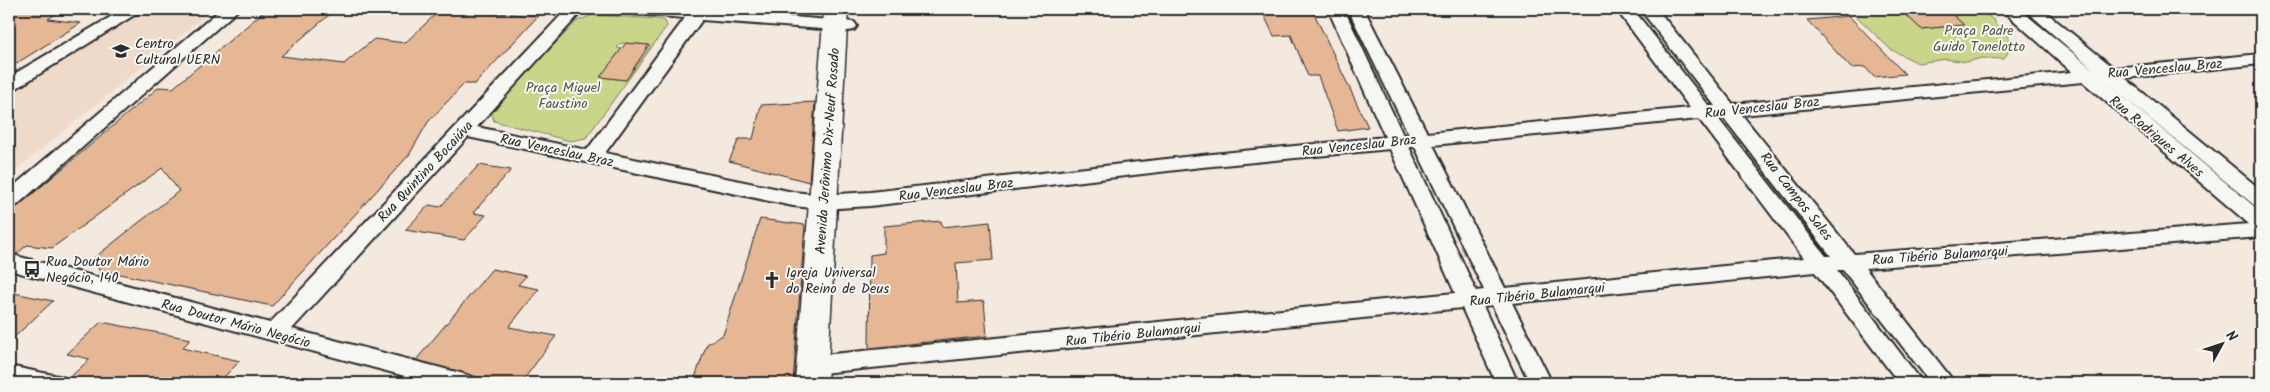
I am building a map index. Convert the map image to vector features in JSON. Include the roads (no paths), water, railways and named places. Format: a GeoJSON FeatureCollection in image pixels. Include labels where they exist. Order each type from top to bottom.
{"type":"FeatureCollection","features":[{"type":"Feature","properties":{"kind":"main road","name":"Avenida Jerônimo Dix-Neuf Rosado"},"geometry":{"type":"LineString","coordinates":[[821,374],[842,18]]}},
{"type":"Feature","properties":{"kind":"street"},"geometry":{"type":"LineString","coordinates":[[9,85],[136,9]]}},
{"type":"Feature","properties":{"kind":"street"},"geometry":{"type":"LineString","coordinates":[[9,201],[231,9]]}},
{"type":"Feature","properties":{"kind":"street","name":"Rua Quintino Bocaiúva"},"geometry":{"type":"LineString","coordinates":[[274,333],[576,9]]}},
{"type":"Feature","properties":{"kind":"street"},"geometry":{"type":"LineString","coordinates":[[632,9],[697,14],[842,18]]}},
{"type":"Feature","properties":{"kind":"street"},"geometry":{"type":"LineString","coordinates":[[1336,9],[1507,383]]}},
{"type":"Feature","properties":{"kind":"street"},"geometry":{"type":"LineString","coordinates":[[1356,9],[1542,383]]}},
{"type":"Feature","properties":{"kind":"street","name":"Rua Campos Sales"},"geometry":{"type":"LineString","coordinates":[[1624,9],[1912,383]]}},
{"type":"Feature","properties":{"kind":"street","name":"Rua Campos Sales"},"geometry":{"type":"LineString","coordinates":[[1648,9],[1944,383]]}},
{"type":"Feature","properties":{"kind":"street","name":"Rua Rodrigues Alves"},"geometry":{"type":"LineString","coordinates":[[2009,9],[2261,223]]}},
{"type":"Feature","properties":{"kind":"street","name":"Rua Rodrigues Alves"},"geometry":{"type":"LineString","coordinates":[[2032,9],[2261,200]]}},
{"type":"Feature","properties":{"kind":"street"},"geometry":{"type":"LineString","coordinates":[[592,157],[697,14]]}},
{"type":"Feature","properties":{"kind":"street","name":"Rua Venceslau Braz"},"geometry":{"type":"LineString","coordinates":[[463,130],[793,199],[832,202],[1202,161],[1706,114],[2261,59]]}},
{"type":"Feature","properties":{"kind":"street","name":"Rua Tibério Bulamarqui"},"geometry":{"type":"LineString","coordinates":[[821,374],[1469,300],[1821,264],[2261,230]]}},
{"type":"Feature","properties":{"kind":"street","name":"Rua Doutor Mário Negócio"},"geometry":{"type":"LineString","coordinates":[[9,262],[464,383]]}},
{"type":"Feature","properties":{"kind":"street"},"geometry":{"type":"LineString","coordinates":[[9,375],[54,383]]}},
{"type":"Feature","properties":{"kind":"place","name":"Centro Cultural UERN"},"geometry":{"type":"Point","coordinates":[121,51]}},
{"type":"Feature","properties":{"kind":"place","name":"Rua Doutor Mário Negócio, 140"},"geometry":{"type":"Point","coordinates":[32,269]}},
{"type":"Feature","properties":{"kind":"place","name":"Igreja Universal do Reino de Deus"},"geometry":{"type":"Point","coordinates":[772,280]}},
{"type":"Feature","properties":{"kind":"park label","name":"Praça Padre Guido Tonelotto"},"geometry":{"type":"Point","coordinates":[1979,38]}},
{"type":"Feature","properties":{"kind":"park label","name":"Praça Miguel Faustino"},"geometry":{"type":"Point","coordinates":[563,95]}}]}
